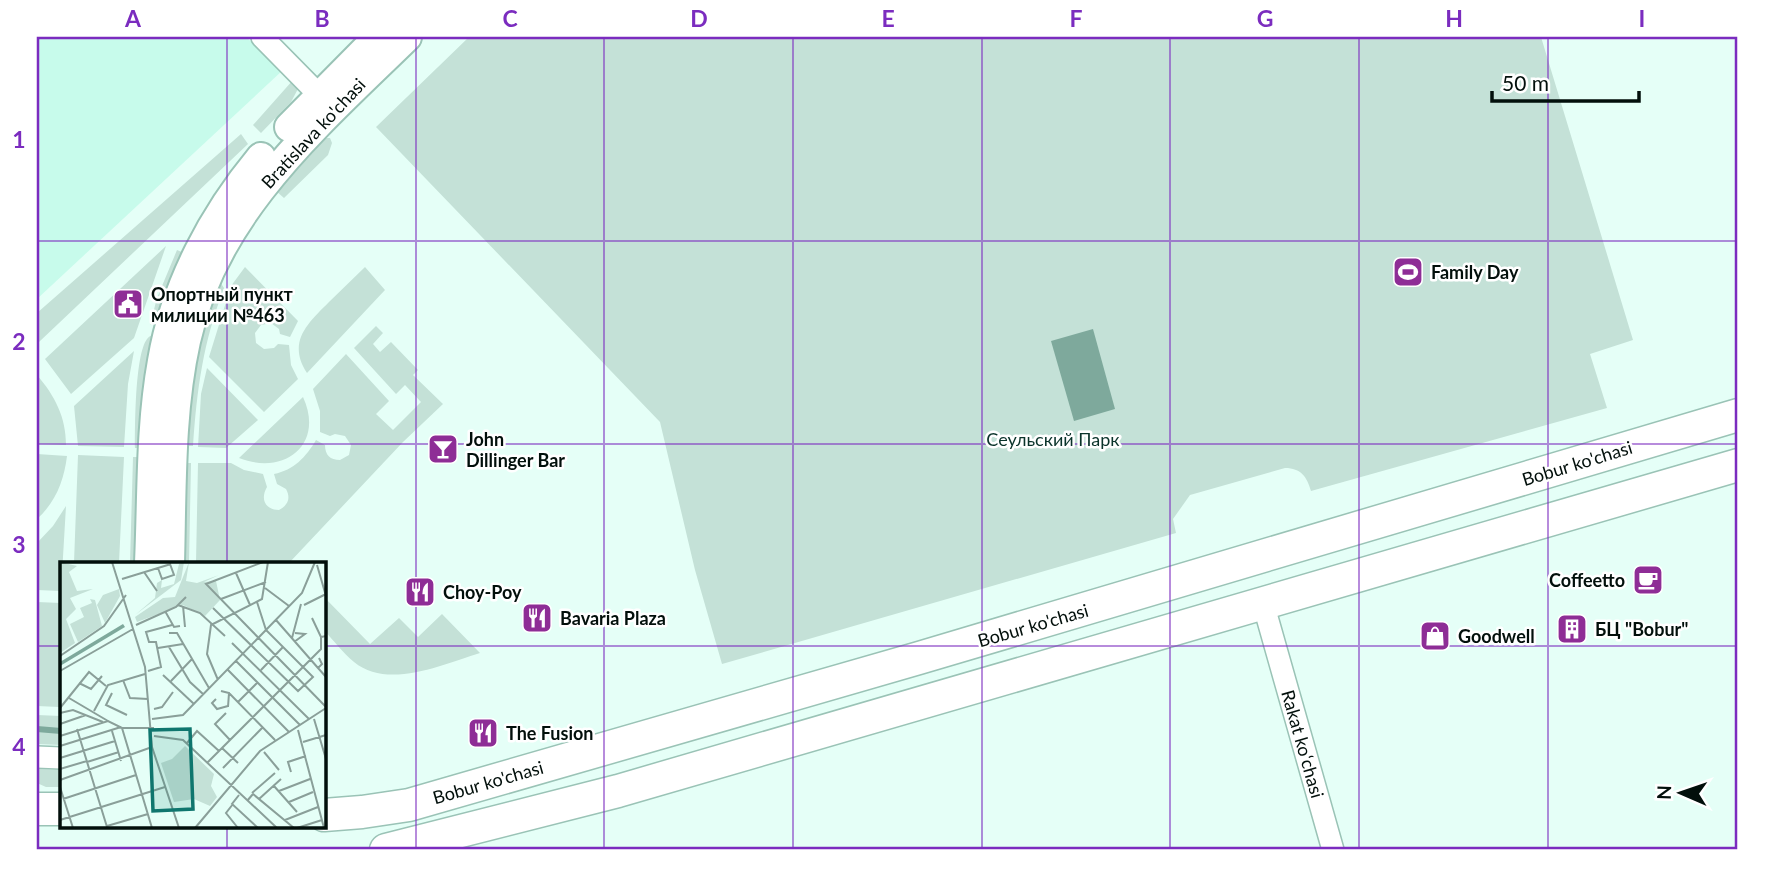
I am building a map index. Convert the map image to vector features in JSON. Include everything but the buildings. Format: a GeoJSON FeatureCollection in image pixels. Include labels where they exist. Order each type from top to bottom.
{"type":"FeatureCollection","features":[{"type":"Feature","properties":{"kind":"main road","name":"Bratislava ko'chasi"},"geometry":{"type":"LineString","coordinates":[[170,562],[177,396],[186,338],[199,299],[239,218],[378,37]]}},
{"type":"Feature","properties":{"kind":"main road","name":"Bratislava ko'chasi"},"geometry":{"type":"LineString","coordinates":[[149,562],[153,453],[164,348],[175,309],[200,250],[228,201],[265,152],[407,37]]}},
{"type":"Feature","properties":{"kind":"main road","name":"Bobur ko'chasi"},"geometry":{"type":"LineString","coordinates":[[326,815],[409,805],[919,658],[1738,415]]}},
{"type":"Feature","properties":{"kind":"main road"},"geometry":{"type":"LineString","coordinates":[[386,850],[618,791],[1738,465]]}},
{"type":"Feature","properties":{"kind":"main road"},"geometry":{"type":"LineString","coordinates":[[1549,471],[1561,478],[1567,489],[1569,503],[1564,516]]}},
{"type":"Feature","properties":{"kind":"main road"},"geometry":{"type":"LineString","coordinates":[[919,658],[913,682],[930,702]]}},
{"type":"Feature","properties":{"kind":"main road"},"geometry":{"type":"LineString","coordinates":[[605,748],[616,755],[622,766],[623,780],[618,791]]}},
{"type":"Feature","properties":{"kind":"main road"},"geometry":{"type":"LineString","coordinates":[[37,808],[60,809]]}},
{"type":"Feature","properties":{"kind":"street"},"geometry":{"type":"LineString","coordinates":[[262,37],[326,102]]}},
{"type":"Feature","properties":{"kind":"street","name":"Rakat koʻchasi"},"geometry":{"type":"LineString","coordinates":[[1263,603],[1333,850]]}},
{"type":"Feature","properties":{"kind":"street"},"geometry":{"type":"LineString","coordinates":[[37,757],[60,758]]}},
{"type":"Feature","properties":{"kind":"shaded area"},"geometry":{"type":"Polygon","coordinates":[[[37,37],[246,37],[283,70],[37,299],[37,37]]]}},
{"type":"Feature","properties":{"kind":"shaded area"},"geometry":{"type":"Polygon","coordinates":[[[1093,329],[1115,409],[1074,421],[1051,341],[1093,329]]]}},
{"type":"Feature","properties":{"kind":"green space","name":"Сеульский Парк"},"geometry":{"type":"Polygon","coordinates":[[[469,37],[1541,37],[1633,340],[1590,354],[1607,408],[1311,491],[1302,474],[1285,468],[1190,495],[1173,519],[1176,533],[722,664],[695,570],[660,422],[376,127],[469,37]]]}},
{"type":"Feature","properties":{"kind":"green space"},"geometry":{"type":"Polygon","coordinates":[[[293,80],[299,87],[291,102],[261,133],[253,125],[293,80]]]}},
{"type":"Feature","properties":{"kind":"green space"},"geometry":{"type":"Polygon","coordinates":[[[241,134],[248,144],[37,341],[37,313],[241,134]]]}},
{"type":"Feature","properties":{"kind":"green space"},"geometry":{"type":"Polygon","coordinates":[[[330,138],[332,143],[328,155],[284,198],[276,191],[321,139],[330,138]]]}},
{"type":"Feature","properties":{"kind":"green space"},"geometry":{"type":"Polygon","coordinates":[[[166,246],[134,338],[71,394],[45,359],[166,246]]]}},
{"type":"Feature","properties":{"kind":"green space"},"geometry":{"type":"Polygon","coordinates":[[[177,250],[184,253],[161,312],[150,325],[157,298],[177,250]]]}},
{"type":"Feature","properties":{"kind":"green space"},"geometry":{"type":"Polygon","coordinates":[[[245,267],[298,321],[290,337],[280,334],[279,329],[271,323],[261,325],[255,333],[256,343],[264,349],[274,348],[278,344],[289,345],[291,365],[298,379],[264,412],[209,357],[231,286],[245,267]]]}},
{"type":"Feature","properties":{"kind":"green space"},"geometry":{"type":"Polygon","coordinates":[[[365,267],[385,290],[307,373],[299,352],[302,334],[313,318],[365,267]]]}},
{"type":"Feature","properties":{"kind":"green space"},"geometry":{"type":"Polygon","coordinates":[[[220,282],[224,288],[202,366],[193,446],[185,446],[191,377],[209,307],[220,282]]]}},
{"type":"Feature","properties":{"kind":"green space"},"geometry":{"type":"Polygon","coordinates":[[[376,326],[383,333],[373,344],[380,352],[391,342],[418,370],[413,375],[443,404],[403,442],[290,562],[196,562],[198,463],[231,463],[244,470],[263,474],[267,487],[265,503],[274,510],[279,510],[285,506],[288,495],[286,489],[277,484],[274,474],[299,462],[316,440],[325,445],[327,454],[333,459],[340,460],[349,455],[351,445],[345,436],[330,436],[320,432],[320,411],[313,389],[346,354],[389,401],[376,414],[393,430],[421,402],[405,385],[396,394],[354,348],[376,326]]]}},
{"type":"Feature","properties":{"kind":"green space"},"geometry":{"type":"Polygon","coordinates":[[[156,332],[142,448],[135,448],[136,391],[140,360],[147,339],[156,332]]]}},
{"type":"Feature","properties":{"kind":"green space"},"geometry":{"type":"Polygon","coordinates":[[[134,351],[128,384],[124,447],[78,446],[74,406],[134,351]]]}},
{"type":"Feature","properties":{"kind":"green space"},"geometry":{"type":"Polygon","coordinates":[[[207,368],[258,420],[226,448],[198,447],[201,394],[207,368]]]}},
{"type":"Feature","properties":{"kind":"green space"},"geometry":{"type":"Polygon","coordinates":[[[37,375],[58,407],[64,425],[66,445],[37,444],[37,375]]]}},
{"type":"Feature","properties":{"kind":"green space"},"geometry":{"type":"Polygon","coordinates":[[[303,397],[309,429],[296,452],[271,463],[256,463],[239,458],[303,397]]]}},
{"type":"Feature","properties":{"kind":"green space"},"geometry":{"type":"Polygon","coordinates":[[[37,454],[67,456],[58,490],[37,519],[37,454]]]}},
{"type":"Feature","properties":{"kind":"green space"},"geometry":{"type":"Polygon","coordinates":[[[78,455],[124,457],[119,562],[74,562],[78,455]]]}},
{"type":"Feature","properties":{"kind":"green space"},"geometry":{"type":"Polygon","coordinates":[[[133,457],[141,457],[137,562],[130,562],[133,457]]]}},
{"type":"Feature","properties":{"kind":"green space"},"geometry":{"type":"Polygon","coordinates":[[[186,463],[191,463],[189,562],[183,562],[186,463]]]}},
{"type":"Feature","properties":{"kind":"green space"},"geometry":{"type":"Polygon","coordinates":[[[66,506],[60,591],[37,590],[37,543],[53,526],[66,506]]]}},
{"type":"Feature","properties":{"kind":"green space"},"geometry":{"type":"Polygon","coordinates":[[[326,599],[370,644],[399,618],[418,637],[442,614],[480,653],[433,668],[399,674],[368,670],[350,658],[326,632],[326,599]]]}},
{"type":"Feature","properties":{"kind":"green space"},"geometry":{"type":"Polygon","coordinates":[[[37,602],[60,603],[59,707],[37,706],[37,602]]]}},
{"type":"Feature","properties":{"kind":"green space"},"geometry":{"type":"Polygon","coordinates":[[[37,715],[60,716],[60,745],[37,744],[37,715]]]}},
{"type":"Feature","properties":{"kind":"green space"},"geometry":{"type":"Polygon","coordinates":[[[37,769],[60,770],[60,787],[46,787],[37,783],[37,769]]]}},
{"type":"Feature","properties":{"kind":"waterway"},"geometry":{"type":"LineString","coordinates":[[37,729],[60,731]]}},
{"type":"Feature","properties":{"kind":"place","name":"Family Day"},"geometry":{"type":"Point","coordinates":[1408,272]}},
{"type":"Feature","properties":{"kind":"place","name":"Опортный пункт милиции №463"},"geometry":{"type":"Point","coordinates":[128,304]}},
{"type":"Feature","properties":{"kind":"place","name":"John Dillinger Bar"},"geometry":{"type":"Point","coordinates":[443,449]}},
{"type":"Feature","properties":{"kind":"place","name":"Coffeetto"},"geometry":{"type":"Point","coordinates":[1648,580]}},
{"type":"Feature","properties":{"kind":"place","name":"Choy-Poy"},"geometry":{"type":"Point","coordinates":[420,592]}},
{"type":"Feature","properties":{"kind":"place","name":"Bavaria Plaza"},"geometry":{"type":"Point","coordinates":[537,618]}},
{"type":"Feature","properties":{"kind":"place","name":"БЦ \"Bobur\""},"geometry":{"type":"Point","coordinates":[1572,629]}},
{"type":"Feature","properties":{"kind":"place","name":"Goodwell"},"geometry":{"type":"Point","coordinates":[1435,636]}},
{"type":"Feature","properties":{"kind":"place","name":"The Fusion"},"geometry":{"type":"Point","coordinates":[483,733]}}]}
